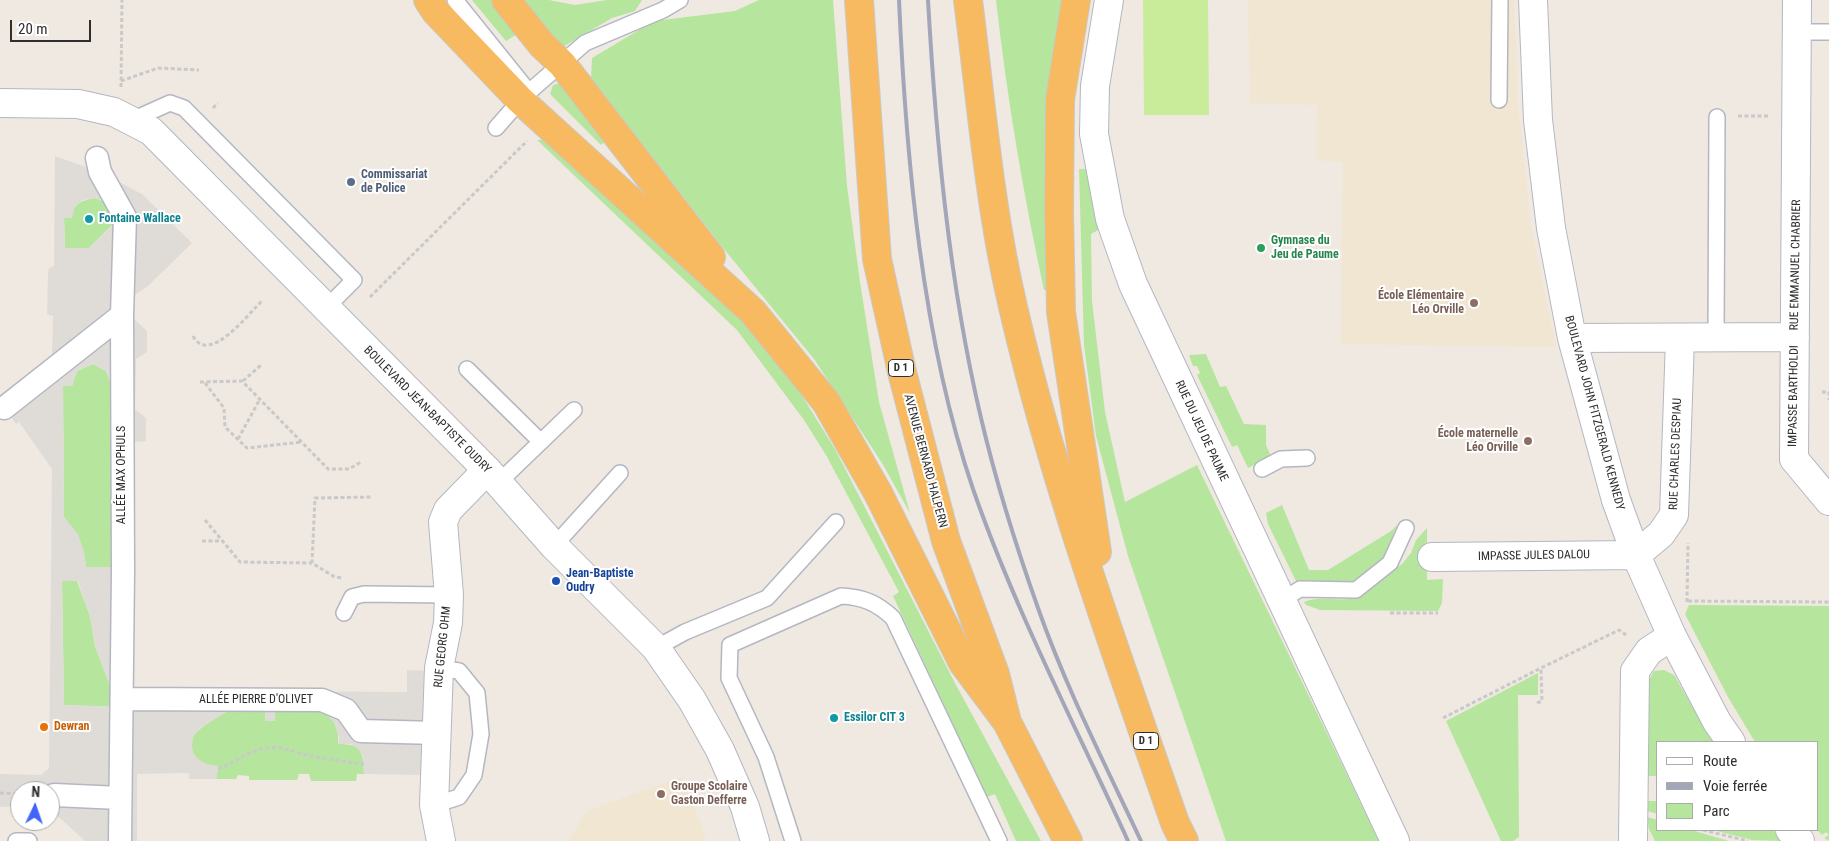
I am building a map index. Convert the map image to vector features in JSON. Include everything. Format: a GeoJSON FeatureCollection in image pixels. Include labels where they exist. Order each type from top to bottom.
{"type":"FeatureCollection","features":[{"type":"Feature","properties":{"kind":"highway"},"geometry":{"type":"LineString","coordinates":[[428,0],[436,12],[753,312]]}},
{"type":"Feature","properties":{"kind":"highway"},"geometry":{"type":"LineString","coordinates":[[506,0],[542,45],[562,64],[753,312],[826,402],[878,493],[963,663],[1007,722]]}},
{"type":"Feature","properties":{"kind":"highway","name":"AVENUE BERNARD HALPERN"},"geometry":{"type":"LineString","coordinates":[[859,0],[877,259],[902,372],[946,541],[995,674],[1007,722],[1068,841]]}},
{"type":"Feature","properties":{"kind":"highway","name":"D 1"},"geometry":{"type":"LineString","coordinates":[[968,0],[988,155],[1007,278],[1040,420],[1111,640],[1175,823],[1184,841]]}},
{"type":"Feature","properties":{"kind":"highway"},"geometry":{"type":"LineString","coordinates":[[1076,0],[1060,100],[1059,210],[1061,312],[1111,640]]}},
{"type":"Feature","properties":{"kind":"street","name":"RUE DU JEU DE PAUME"},"geometry":{"type":"LineString","coordinates":[[1109,0],[1095,86],[1094,134],[1110,219],[1133,284],[1395,841]]}},
{"type":"Feature","properties":{"kind":"street","name":"BOULEVARD JOHN FITZGERALD KENNEDY"},"geometry":{"type":"LineString","coordinates":[[1533,0],[1538,120],[1551,228],[1572,338],[1616,500],[1636,555],[1672,636],[1717,722],[1730,741]]}},
{"type":"Feature","properties":{"kind":"street","name":"RUE EMMANUEL CHABRIER"},"geometry":{"type":"LineString","coordinates":[[1572,338],[1795,337],[1796,0]]}},
{"type":"Feature","properties":{"kind":"street","name":"BOULEVARD JEAN-BAPTISTE OUDRY"},"geometry":{"type":"LineString","coordinates":[[0,103],[78,104],[114,112],[151,131],[493,477],[554,546],[656,648],[692,700],[720,750],[744,808],[755,841]]}},
{"type":"Feature","properties":{"kind":"street","name":"ALLÉE MAX OPHULS"},"geometry":{"type":"LineString","coordinates":[[97,158],[100,172],[125,217],[122,315],[120,841]]}},
{"type":"Feature","properties":{"kind":"street"},"geometry":{"type":"LineString","coordinates":[[4,408],[122,315]]}},
{"type":"Feature","properties":{"kind":"street","name":"IMPASSE BARTHOLDI"},"geometry":{"type":"LineString","coordinates":[[1795,337],[1794,459],[1829,501]]}},
{"type":"Feature","properties":{"kind":"street","name":"RUE CHARLES DESPIAU"},"geometry":{"type":"LineString","coordinates":[[1636,555],[1660,534],[1674,515],[1680,338]]}},
{"type":"Feature","properties":{"kind":"street","name":"RUE GEORG OHM"},"geometry":{"type":"LineString","coordinates":[[441,841],[434,805],[439,668],[448,623],[443,522],[448,510],[493,477]]}},
{"type":"Feature","properties":{"kind":"street","name":"IMPASSE JULES DALOU"},"geometry":{"type":"LineString","coordinates":[[1432,557],[1636,555]]}},
{"type":"Feature","properties":{"kind":"street"},"geometry":{"type":"LineString","coordinates":[[1637,838],[1636,671],[1649,652],[1672,636]]}},
{"type":"Feature","properties":{"kind":"street","name":"ALLÉE PIERRE D'OLIVET"},"geometry":{"type":"LineString","coordinates":[[122,699],[322,700],[346,710],[361,732],[436,733]]}},
{"type":"Feature","properties":{"kind":"street"},"geometry":{"type":"LineString","coordinates":[[60,795],[120,798]]}},
{"type":"Feature","properties":{"kind":"street"},"geometry":{"type":"LineString","coordinates":[[1791,831],[1800,841]]}},
{"type":"Feature","properties":{"kind":"lane"},"geometry":{"type":"LineString","coordinates":[[455,0],[524,96]]}},
{"type":"Feature","properties":{"kind":"lane"},"geometry":{"type":"LineString","coordinates":[[496,128],[524,96],[585,44],[663,10],[680,0]]}},
{"type":"Feature","properties":{"kind":"lane"},"geometry":{"type":"LineString","coordinates":[[1499,100],[1500,0]]}},
{"type":"Feature","properties":{"kind":"lane"},"geometry":{"type":"LineString","coordinates":[[1796,32],[1829,32]]}},
{"type":"Feature","properties":{"kind":"lane"},"geometry":{"type":"LineString","coordinates":[[132,120],[170,103],[184,108],[354,280],[326,308]]}},
{"type":"Feature","properties":{"kind":"lane"},"geometry":{"type":"LineString","coordinates":[[1716,337],[1717,117]]}},
{"type":"Feature","properties":{"kind":"lane"},"geometry":{"type":"LineString","coordinates":[[467,369],[541,442]]}},
{"type":"Feature","properties":{"kind":"lane"},"geometry":{"type":"LineString","coordinates":[[493,477],[541,442],[574,410]]}},
{"type":"Feature","properties":{"kind":"lane"},"geometry":{"type":"LineString","coordinates":[[1262,469],[1281,459],[1307,458]]}},
{"type":"Feature","properties":{"kind":"lane"},"geometry":{"type":"LineString","coordinates":[[554,546],[620,472]]}},
{"type":"Feature","properties":{"kind":"lane"},"geometry":{"type":"LineString","coordinates":[[656,648],[685,632],[766,598],[836,522]]}},
{"type":"Feature","properties":{"kind":"lane"},"geometry":{"type":"LineString","coordinates":[[1281,601],[1300,589],[1356,590],[1390,562],[1406,528]]}},
{"type":"Feature","properties":{"kind":"lane"},"geometry":{"type":"LineString","coordinates":[[344,613],[352,597],[364,594],[448,595]]}},
{"type":"Feature","properties":{"kind":"lane"},"geometry":{"type":"LineString","coordinates":[[793,841],[766,757],[729,678],[730,645],[842,596],[858,597],[880,606],[893,618],[999,841]]}},
{"type":"Feature","properties":{"kind":"lane"},"geometry":{"type":"LineString","coordinates":[[434,805],[459,798],[474,775],[481,734],[477,693],[459,671],[439,668]]}},
{"type":"Feature","properties":{"kind":"lane"},"geometry":{"type":"LineString","coordinates":[[16,841],[29,841]]}},
{"type":"Feature","properties":{"kind":"path"},"geometry":{"type":"LineString","coordinates":[[121,94],[122,0]]}},
{"type":"Feature","properties":{"kind":"path"},"geometry":{"type":"LineString","coordinates":[[121,81],[158,68],[199,70]]}},
{"type":"Feature","properties":{"kind":"path"},"geometry":{"type":"LineString","coordinates":[[1717,117],[1772,116]]}},
{"type":"Feature","properties":{"kind":"path"},"geometry":{"type":"LineString","coordinates":[[364,303],[529,139]]}},
{"type":"Feature","properties":{"kind":"path"},"geometry":{"type":"LineString","coordinates":[[193,336],[196,343],[202,346],[219,343],[262,301]]}},
{"type":"Feature","properties":{"kind":"path"},"geometry":{"type":"LineString","coordinates":[[260,365],[242,382],[202,382],[224,408],[224,426],[247,448],[302,442]]}},
{"type":"Feature","properties":{"kind":"path"},"geometry":{"type":"LineString","coordinates":[[242,382],[328,468],[349,469],[361,462]]}},
{"type":"Feature","properties":{"kind":"path"},"geometry":{"type":"LineString","coordinates":[[238,440],[260,399]]}},
{"type":"Feature","properties":{"kind":"path"},"geometry":{"type":"LineString","coordinates":[[312,563],[315,498],[372,496]]}},
{"type":"Feature","properties":{"kind":"path"},"geometry":{"type":"LineString","coordinates":[[205,520],[240,562],[312,563],[333,576],[349,578]]}},
{"type":"Feature","properties":{"kind":"path"},"geometry":{"type":"LineString","coordinates":[[1688,534],[1688,601],[1829,602]]}},
{"type":"Feature","properties":{"kind":"path"},"geometry":{"type":"LineString","coordinates":[[202,541],[221,540]]}},
{"type":"Feature","properties":{"kind":"path"},"geometry":{"type":"LineString","coordinates":[[1390,613],[1438,613]]}},
{"type":"Feature","properties":{"kind":"path"},"geometry":{"type":"LineString","coordinates":[[1443,718],[1618,630],[1649,652]]}},
{"type":"Feature","properties":{"kind":"path"},"geometry":{"type":"LineString","coordinates":[[1537,703],[1542,701],[1543,696],[1541,668]]}},
{"type":"Feature","properties":{"kind":"path"},"geometry":{"type":"LineString","coordinates":[[218,769],[259,749],[271,747],[285,747],[293,752],[340,762],[364,764]]}},
{"type":"Feature","properties":{"kind":"path"},"geometry":{"type":"LineString","coordinates":[[1707,831],[1748,841]]}},
{"type":"Feature","properties":{"kind":"shaded area"},"geometry":{"type":"Polygon","coordinates":[[[1248,0],[1514,0],[1518,105],[1531,227],[1556,347],[1341,344],[1343,162],[1316,160],[1317,105],[1250,103],[1248,0]]]}},
{"type":"Feature","properties":{"kind":"shaded area"},"geometry":{"type":"Polygon","coordinates":[[[55,156],[100,172],[142,194],[192,243],[148,286],[135,295],[134,319],[147,331],[147,352],[136,359],[135,409],[146,418],[146,441],[134,442],[134,690],[407,692],[407,670],[430,671],[427,775],[364,774],[363,756],[359,749],[350,744],[338,744],[339,737],[334,722],[321,710],[275,707],[275,721],[265,721],[265,707],[231,709],[200,728],[193,737],[192,747],[194,756],[206,764],[219,766],[216,779],[189,779],[189,773],[137,774],[137,841],[85,841],[60,818],[60,781],[10,781],[10,806],[0,807],[0,774],[41,775],[49,768],[52,469],[19,422],[16,424],[4,408],[33,379],[36,367],[52,356],[53,316],[47,314],[49,268],[54,266],[55,156]],[[95,198],[83,200],[75,206],[72,218],[64,218],[65,248],[89,248],[113,225],[111,209],[105,201],[95,198]],[[93,364],[77,371],[72,386],[63,386],[64,517],[78,534],[84,552],[86,567],[119,567],[111,385],[106,371],[93,364]],[[62,581],[64,705],[117,707],[118,691],[109,683],[95,646],[90,616],[78,581],[62,581]]]}},
{"type":"Feature","properties":{"kind":"shaded area","name":"Groupe Scolaire Gaston Defferre"},"geometry":{"type":"Polygon","coordinates":[[[681,777],[702,826],[706,841],[568,841],[587,811],[681,777]]]}},
{"type":"Feature","properties":{"kind":"green space"},"geometry":{"type":"Polygon","coordinates":[[[472,0],[493,0],[519,33],[506,41],[472,0]]]}},
{"type":"Feature","properties":{"kind":"green space"},"geometry":{"type":"Polygon","coordinates":[[[512,0],[549,0],[575,5],[607,0],[642,0],[635,11],[612,18],[563,47],[512,0]]]}},
{"type":"Feature","properties":{"kind":"green space"},"geometry":{"type":"Polygon","coordinates":[[[759,0],[833,0],[847,186],[860,282],[879,402],[910,513],[882,463],[814,359],[724,249],[591,78],[592,58],[654,21],[735,11],[759,0]]]}},
{"type":"Feature","properties":{"kind":"green space"},"geometry":{"type":"Polygon","coordinates":[[[996,0],[1063,0],[1054,290],[1044,290],[1036,254],[1010,109],[996,0]]]}},
{"type":"Feature","properties":{"kind":"green space"},"geometry":{"type":"Polygon","coordinates":[[[1143,0],[1208,0],[1209,115],[1144,115],[1143,0]]]}},
{"type":"Feature","properties":{"kind":"green space"},"geometry":{"type":"Polygon","coordinates":[[[560,83],[607,140],[601,145],[550,94],[553,85],[560,83]]]}},
{"type":"Feature","properties":{"kind":"green space"},"geometry":{"type":"Polygon","coordinates":[[[552,139],[730,306],[791,378],[835,449],[956,685],[1041,841],[1016,841],[995,794],[987,797],[893,596],[899,592],[826,455],[804,420],[737,330],[537,140],[552,139]]]}},
{"type":"Feature","properties":{"kind":"green space"},"geometry":{"type":"Polygon","coordinates":[[[1079,169],[1087,169],[1100,229],[1091,234],[1092,301],[1105,412],[1125,502],[1197,465],[1379,841],[1226,841],[1128,556],[1096,436],[1084,345],[1079,169]]]}},
{"type":"Feature","properties":{"kind":"green space"},"geometry":{"type":"Polygon","coordinates":[[[95,198],[107,204],[112,215],[113,224],[89,248],[65,248],[64,218],[72,218],[73,209],[76,206],[86,200],[95,198]]]}},
{"type":"Feature","properties":{"kind":"green space"},"geometry":{"type":"Polygon","coordinates":[[[1206,354],[1220,387],[1226,386],[1244,424],[1266,425],[1266,445],[1271,456],[1248,468],[1237,445],[1232,447],[1197,375],[1200,373],[1197,366],[1193,366],[1189,355],[1206,354]]]}},
{"type":"Feature","properties":{"kind":"green space"},"geometry":{"type":"Polygon","coordinates":[[[93,364],[106,371],[111,384],[119,567],[86,567],[84,553],[79,540],[64,517],[63,386],[72,386],[77,371],[93,364]]]}},
{"type":"Feature","properties":{"kind":"green space"},"geometry":{"type":"Polygon","coordinates":[[[1282,505],[1309,570],[1328,570],[1391,531],[1397,525],[1384,558],[1352,582],[1297,583],[1268,524],[1266,513],[1282,505]]]}},
{"type":"Feature","properties":{"kind":"green space"},"geometry":{"type":"Polygon","coordinates":[[[1427,528],[1427,580],[1443,579],[1442,603],[1438,611],[1320,610],[1306,605],[1304,602],[1315,599],[1354,598],[1402,564],[1411,553],[1416,540],[1427,528]]]}},
{"type":"Feature","properties":{"kind":"green space"},"geometry":{"type":"Polygon","coordinates":[[[62,581],[77,581],[90,616],[95,646],[109,683],[118,691],[117,707],[64,705],[62,581]]]}},
{"type":"Feature","properties":{"kind":"green space"},"geometry":{"type":"Polygon","coordinates":[[[1689,605],[1829,606],[1829,835],[1826,832],[1822,835],[1818,831],[1819,741],[1754,741],[1728,697],[1685,614],[1689,605]]]}},
{"type":"Feature","properties":{"kind":"green space"},"geometry":{"type":"Polygon","coordinates":[[[1664,670],[1674,675],[1712,741],[1656,741],[1656,776],[1648,776],[1648,682],[1654,671],[1664,670]]]}},
{"type":"Feature","properties":{"kind":"green space"},"geometry":{"type":"Polygon","coordinates":[[[1538,673],[1538,695],[1518,695],[1519,837],[1513,841],[1501,841],[1446,721],[1538,673]]]}},
{"type":"Feature","properties":{"kind":"green space"},"geometry":{"type":"Polygon","coordinates":[[[265,707],[265,721],[275,721],[275,707],[308,709],[327,715],[334,721],[338,731],[338,744],[346,744],[360,751],[364,774],[357,774],[356,781],[311,781],[309,774],[299,774],[297,780],[249,780],[249,776],[238,775],[236,779],[216,779],[218,766],[201,762],[193,754],[191,743],[195,734],[230,710],[265,707]]]}},
{"type":"Feature","properties":{"kind":"green space"},"geometry":{"type":"Polygon","coordinates":[[[1647,801],[1656,801],[1656,813],[1647,811],[1647,801]]]}},
{"type":"Feature","properties":{"kind":"green space"},"geometry":{"type":"Polygon","coordinates":[[[1647,817],[1656,819],[1656,831],[1694,831],[1729,841],[1655,841],[1649,829],[1647,817]]]}},
{"type":"Feature","properties":{"kind":"green space"},"geometry":{"type":"Polygon","coordinates":[[[1717,831],[1774,831],[1782,841],[1752,840],[1717,831]]]}},
{"type":"Feature","properties":{"kind":"railway"},"geometry":{"type":"LineString","coordinates":[[899,0],[906,122],[919,248],[941,372],[955,431],[973,489],[1007,579],[1128,841]]}},
{"type":"Feature","properties":{"kind":"railway"},"geometry":{"type":"LineString","coordinates":[[928,0],[935,105],[952,263],[970,367],[987,442],[1014,538],[1049,638],[1086,726],[1141,841]]}},
{"type":"Feature","properties":{"kind":"place","name":"Commissariat de Police"},"geometry":{"type":"Point","coordinates":[351,182]}},
{"type":"Feature","properties":{"kind":"place","name":"Fontaine Wallace"},"geometry":{"type":"Point","coordinates":[89,219]}},
{"type":"Feature","properties":{"kind":"place","name":"Gymnase du Jeu de Paume"},"geometry":{"type":"Point","coordinates":[1261,248]}},
{"type":"Feature","properties":{"kind":"place","name":"École Elémentaire Léo Orville"},"geometry":{"type":"Point","coordinates":[1474,303]}},
{"type":"Feature","properties":{"kind":"place","name":"École maternelle Léo Orville"},"geometry":{"type":"Point","coordinates":[1528,441]}},
{"type":"Feature","properties":{"kind":"place","name":"Jean-Baptiste Oudry"},"geometry":{"type":"Point","coordinates":[556,581]}},
{"type":"Feature","properties":{"kind":"place","name":"Essilor CIT 3"},"geometry":{"type":"Point","coordinates":[834,718]}},
{"type":"Feature","properties":{"kind":"place","name":"Dewran"},"geometry":{"type":"Point","coordinates":[44,727]}},
{"type":"Feature","properties":{"kind":"place","name":"Groupe Scolaire Gaston Defferre"},"geometry":{"type":"Point","coordinates":[661,794]}}]}
